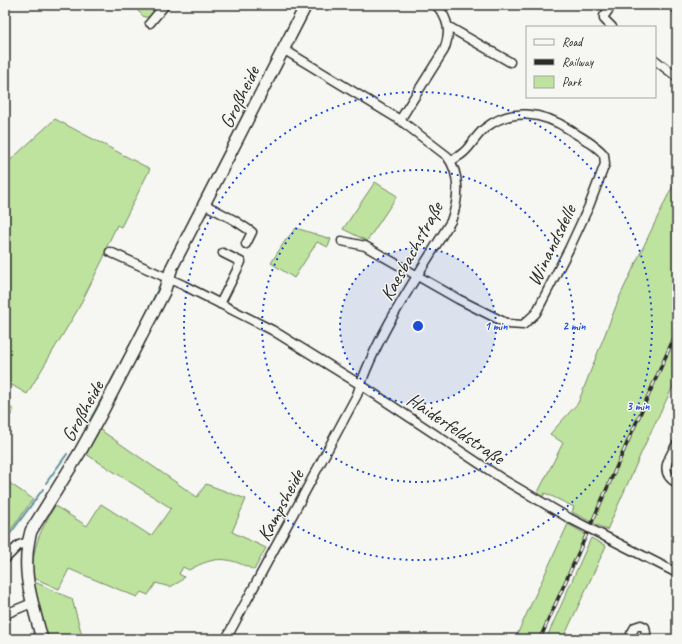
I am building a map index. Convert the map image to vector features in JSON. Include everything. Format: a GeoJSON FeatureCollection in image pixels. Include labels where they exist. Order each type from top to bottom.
{"type":"FeatureCollection","features":[{"type":"Feature","properties":{"kind":"street"},"geometry":{"type":"LineString","coordinates":[[150,23],[165,5]]}},
{"type":"Feature","properties":{"kind":"street","name":"Großheide"},"geometry":{"type":"LineString","coordinates":[[42,639],[26,578],[28,542],[31,531],[80,452],[101,414],[169,279],[172,267],[306,5]]}},
{"type":"Feature","properties":{"kind":"street"},"geometry":{"type":"LineString","coordinates":[[400,120],[444,50],[448,41],[449,27],[444,13],[436,5]]}},
{"type":"Feature","properties":{"kind":"street"},"geometry":{"type":"LineString","coordinates":[[611,26],[604,19],[604,16],[612,5]]}},
{"type":"Feature","properties":{"kind":"street"},"geometry":{"type":"LineString","coordinates":[[449,27],[510,62]]}},
{"type":"Feature","properties":{"kind":"street"},"geometry":{"type":"LineString","coordinates":[[283,49],[400,120],[447,156],[451,161]]}},
{"type":"Feature","properties":{"kind":"street"},"geometry":{"type":"LineString","coordinates":[[656,61],[677,78]]}},
{"type":"Feature","properties":{"kind":"street","name":"Winandsdelle"},"geometry":{"type":"LineString","coordinates":[[342,241],[365,246],[458,299],[508,324],[520,325],[526,323],[536,313],[570,249],[589,206],[606,160],[603,153],[561,124],[535,114],[523,114],[511,115],[496,121],[475,138],[465,152],[451,161]]}},
{"type":"Feature","properties":{"kind":"street","name":"Kaesbachstraße"},"geometry":{"type":"LineString","coordinates":[[361,385],[364,374],[390,325],[451,221],[457,206],[458,193],[456,178],[451,161]]}},
{"type":"Feature","properties":{"kind":"street"},"geometry":{"type":"LineString","coordinates":[[204,204],[234,220],[252,232],[246,244]]}},
{"type":"Feature","properties":{"kind":"street","name":"Haiderfeldstraße"},"geometry":{"type":"LineString","coordinates":[[110,252],[169,279],[272,330],[361,385],[504,480],[569,518],[677,573]]}},
{"type":"Feature","properties":{"kind":"street"},"geometry":{"type":"LineString","coordinates":[[220,304],[241,262],[222,253]]}},
{"type":"Feature","properties":{"kind":"street","name":"Kampsheide"},"geometry":{"type":"LineString","coordinates":[[226,639],[358,395],[361,385]]}},
{"type":"Feature","properties":{"kind":"street"},"geometry":{"type":"LineString","coordinates":[[677,444],[667,461],[666,469],[669,477],[677,483]]}},
{"type":"Feature","properties":{"kind":"street"},"geometry":{"type":"LineString","coordinates":[[5,559],[19,545],[28,542]]}},
{"type":"Feature","properties":{"kind":"street"},"geometry":{"type":"LineString","coordinates":[[5,618],[8,613],[32,603]]}},
{"type":"Feature","properties":{"kind":"street"},"geometry":{"type":"LineString","coordinates":[[633,639],[632,634],[636,627],[641,625],[645,627],[646,633],[643,639]]}},
{"type":"Feature","properties":{"kind":"green space"},"geometry":{"type":"Polygon","coordinates":[[[132,5],[161,5],[151,17],[144,17],[132,5]]]}},
{"type":"Feature","properties":{"kind":"green space"},"geometry":{"type":"Polygon","coordinates":[[[55,119],[150,169],[121,227],[117,225],[107,246],[104,257],[77,311],[27,394],[5,381],[5,165],[55,119]]]}},
{"type":"Feature","properties":{"kind":"green space"},"geometry":{"type":"Polygon","coordinates":[[[677,181],[677,378],[647,440],[607,530],[572,512],[574,507],[545,493],[541,500],[532,504],[563,443],[550,434],[578,403],[620,296],[670,191],[677,181]]]}},
{"type":"Feature","properties":{"kind":"green space"},"geometry":{"type":"Polygon","coordinates":[[[375,182],[397,196],[367,241],[343,229],[375,182]]]}},
{"type":"Feature","properties":{"kind":"green space"},"geometry":{"type":"Polygon","coordinates":[[[296,228],[331,239],[328,247],[317,242],[294,278],[271,263],[285,241],[296,228]]]}},
{"type":"Feature","properties":{"kind":"green space"},"geometry":{"type":"Polygon","coordinates":[[[5,404],[14,410],[5,424],[5,404]]]}},
{"type":"Feature","properties":{"kind":"green space"},"geometry":{"type":"Polygon","coordinates":[[[99,429],[197,497],[206,484],[246,499],[232,532],[266,548],[254,570],[229,560],[215,560],[207,562],[189,570],[183,567],[179,574],[184,577],[181,581],[170,587],[156,583],[148,595],[141,592],[137,597],[69,569],[59,589],[32,577],[35,548],[41,532],[55,506],[87,526],[101,504],[151,536],[171,508],[86,454],[99,429]]]}},
{"type":"Feature","properties":{"kind":"green space"},"geometry":{"type":"Polygon","coordinates":[[[5,480],[33,499],[5,538],[5,480]]]}},
{"type":"Feature","properties":{"kind":"green space"},"geometry":{"type":"Polygon","coordinates":[[[568,524],[587,535],[538,639],[515,639],[568,524]]]}},
{"type":"Feature","properties":{"kind":"green space"},"geometry":{"type":"Polygon","coordinates":[[[591,538],[606,546],[563,639],[546,639],[591,538]]]}},
{"type":"Feature","properties":{"kind":"green space"},"geometry":{"type":"Polygon","coordinates":[[[37,583],[72,599],[83,639],[48,639],[33,584],[37,583]]]}},
{"type":"Feature","properties":{"kind":"waterway"},"geometry":{"type":"LineString","coordinates":[[146,315],[160,285]]}},
{"type":"Feature","properties":{"kind":"waterway"},"geometry":{"type":"LineString","coordinates":[[135,336],[142,322]]}},
{"type":"Feature","properties":{"kind":"waterway"},"geometry":{"type":"LineString","coordinates":[[127,351],[130,345]]}},
{"type":"Feature","properties":{"kind":"waterway"},"geometry":{"type":"LineString","coordinates":[[85,430],[124,357]]}},
{"type":"Feature","properties":{"kind":"waterway"},"geometry":{"type":"LineString","coordinates":[[46,483],[67,454]]}},
{"type":"Feature","properties":{"kind":"waterway"},"geometry":{"type":"LineString","coordinates":[[10,534],[43,489]]}},
{"type":"Feature","properties":{"kind":"railway"},"geometry":{"type":"LineString","coordinates":[[540,639],[677,331]]}}]}
